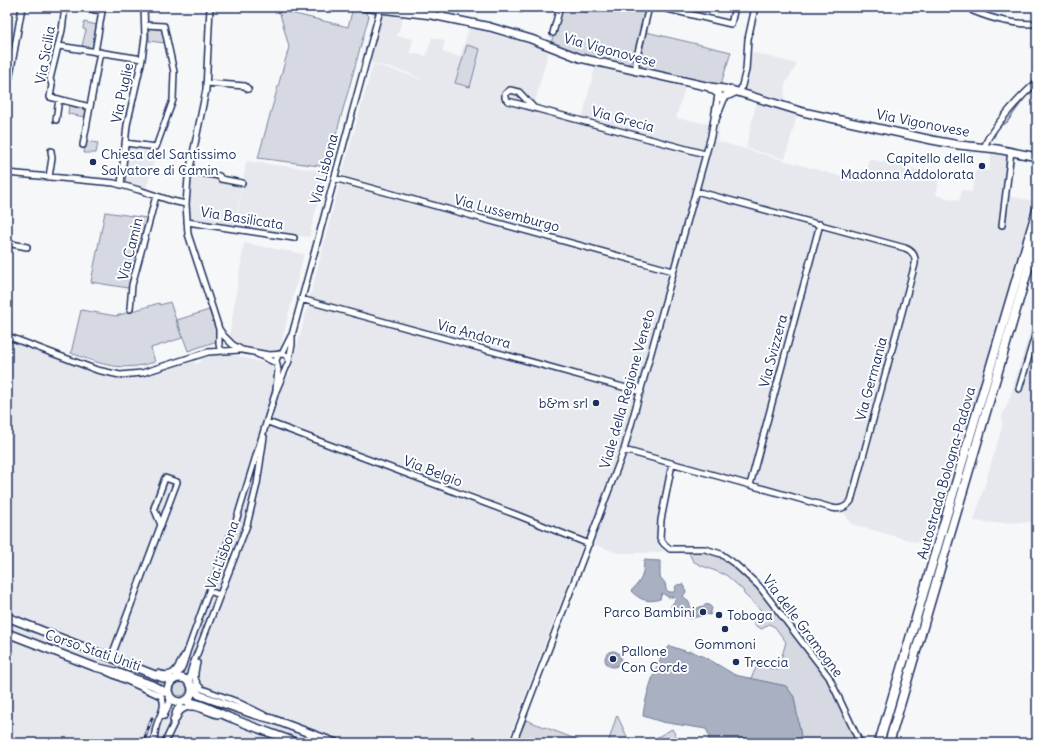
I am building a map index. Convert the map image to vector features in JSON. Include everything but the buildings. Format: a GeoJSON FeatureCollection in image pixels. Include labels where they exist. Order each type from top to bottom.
{"type":"FeatureCollection","features":[{"type":"Feature","properties":{"kind":"highway","name":"Autostrada Bologna-Padova"},"geometry":{"type":"LineString","coordinates":[[879,743],[1037,210]]}},
{"type":"Feature","properties":{"kind":"highway","name":"Autostrada Bologna-Padova"},"geometry":{"type":"LineString","coordinates":[[889,743],[1037,238]]}},
{"type":"Feature","properties":{"kind":"main road","name":"Via Vigonovese"},"geometry":{"type":"LineString","coordinates":[[363,7],[441,17],[512,33],[580,58],[710,87],[722,93],[737,92],[795,110],[945,143],[984,147],[1037,156]]}},
{"type":"Feature","properties":{"kind":"main road","name":"Corso Stati Uniti"},"geometry":{"type":"LineString","coordinates":[[7,617],[162,678],[174,679]]}},
{"type":"Feature","properties":{"kind":"main road","name":"Corso Stati Uniti"},"geometry":{"type":"LineString","coordinates":[[7,633],[96,667],[116,672],[152,685],[169,695]]}},
{"type":"Feature","properties":{"kind":"main road"},"geometry":{"type":"LineString","coordinates":[[298,743],[232,719],[210,708],[184,701],[175,701],[169,695],[168,686],[174,679],[184,678],[200,695],[253,714],[272,719],[336,743]]}},
{"type":"Feature","properties":{"kind":"main road"},"geometry":{"type":"LineString","coordinates":[[184,701],[189,698],[191,694],[191,685]]}},
{"type":"Feature","properties":{"kind":"street"},"geometry":{"type":"LineString","coordinates":[[7,92],[22,7]]}},
{"type":"Feature","properties":{"kind":"street","name":"Via Sicilia"},"geometry":{"type":"LineString","coordinates":[[65,7],[50,79],[52,85],[50,97],[90,107]]}},
{"type":"Feature","properties":{"kind":"street","name":"Via Puglie"},"geometry":{"type":"LineString","coordinates":[[121,185],[127,125],[142,59],[145,25],[144,7]]}},
{"type":"Feature","properties":{"kind":"street"},"geometry":{"type":"LineString","coordinates":[[210,7],[204,102],[189,171],[186,204],[191,245],[219,329],[220,349],[225,351]]}},
{"type":"Feature","properties":{"kind":"street"},"geometry":{"type":"LineString","coordinates":[[441,17],[444,7]]}},
{"type":"Feature","properties":{"kind":"street"},"geometry":{"type":"LineString","coordinates":[[553,33],[560,7]]}},
{"type":"Feature","properties":{"kind":"street"},"geometry":{"type":"LineString","coordinates":[[633,71],[649,7]]}},
{"type":"Feature","properties":{"kind":"street"},"geometry":{"type":"LineString","coordinates":[[659,7],[731,24],[735,7]]}},
{"type":"Feature","properties":{"kind":"street"},"geometry":{"type":"LineString","coordinates":[[737,92],[746,70],[748,39],[756,7]]}},
{"type":"Feature","properties":{"kind":"street"},"geometry":{"type":"LineString","coordinates":[[83,145],[90,107],[102,11],[88,9]]}},
{"type":"Feature","properties":{"kind":"street","name":"Via Lisbona"},"geometry":{"type":"LineString","coordinates":[[174,679],[182,668],[209,591],[236,521],[257,450],[268,422],[276,391],[288,362],[292,345],[292,335],[301,299],[380,10]]}},
{"type":"Feature","properties":{"kind":"street"},"geometry":{"type":"LineString","coordinates":[[973,12],[1008,23],[1037,24]]}},
{"type":"Feature","properties":{"kind":"street"},"geometry":{"type":"LineString","coordinates":[[125,143],[156,147],[173,100],[174,72],[164,26],[145,25]]}},
{"type":"Feature","properties":{"kind":"street"},"geometry":{"type":"LineString","coordinates":[[58,46],[142,59]]}},
{"type":"Feature","properties":{"kind":"street"},"geometry":{"type":"LineString","coordinates":[[984,147],[985,142],[998,125],[1037,82]]}},
{"type":"Feature","properties":{"kind":"street"},"geometry":{"type":"LineString","coordinates":[[206,84],[245,86],[248,89]]}},
{"type":"Feature","properties":{"kind":"street","name":"Via Grecia"},"geometry":{"type":"LineString","coordinates":[[534,108],[519,92],[510,90],[505,94],[504,98],[508,101],[534,108],[705,154]]}},
{"type":"Feature","properties":{"kind":"street","name":"Viale della Regione Veneto"},"geometry":{"type":"LineString","coordinates":[[513,743],[624,450],[722,93]]}},
{"type":"Feature","properties":{"kind":"street","name":"Via Sicilia"},"geometry":{"type":"LineString","coordinates":[[56,120],[59,99]]}},
{"type":"Feature","properties":{"kind":"street"},"geometry":{"type":"LineString","coordinates":[[49,177],[53,151]]}},
{"type":"Feature","properties":{"kind":"street"},"geometry":{"type":"LineString","coordinates":[[1002,225],[1011,151]]}},
{"type":"Feature","properties":{"kind":"street"},"geometry":{"type":"LineString","coordinates":[[189,171],[219,176],[221,179],[242,183]]}},
{"type":"Feature","properties":{"kind":"street"},"geometry":{"type":"LineString","coordinates":[[7,173],[121,185],[186,204]]}},
{"type":"Feature","properties":{"kind":"street","name":"Via Lussemburgo"},"geometry":{"type":"LineString","coordinates":[[334,178],[673,271]]}},
{"type":"Feature","properties":{"kind":"street","name":"Via Germania"},"geometry":{"type":"LineString","coordinates":[[624,450],[832,508],[841,509],[848,506],[850,503],[913,272],[914,255],[909,250],[820,224],[696,191]]}},
{"type":"Feature","properties":{"kind":"street","name":"Via Camin"},"geometry":{"type":"LineString","coordinates":[[130,309],[132,285],[156,196]]}},
{"type":"Feature","properties":{"kind":"street","name":"Via Basilicata"},"geometry":{"type":"LineString","coordinates":[[187,222],[294,238]]}},
{"type":"Feature","properties":{"kind":"street","name":"Via Svizzera"},"geometry":{"type":"LineString","coordinates":[[750,484],[820,224]]}},
{"type":"Feature","properties":{"kind":"street"},"geometry":{"type":"LineString","coordinates":[[7,243],[27,247]]}},
{"type":"Feature","properties":{"kind":"street","name":"Via Andorra"},"geometry":{"type":"LineString","coordinates":[[301,299],[640,392]]}},
{"type":"Feature","properties":{"kind":"street"},"geometry":{"type":"LineString","coordinates":[[219,329],[228,341],[242,350]]}},
{"type":"Feature","properties":{"kind":"street"},"geometry":{"type":"LineString","coordinates":[[1019,389],[1037,330]]}},
{"type":"Feature","properties":{"kind":"street","name":"Via Lisbona"},"geometry":{"type":"LineString","coordinates":[[276,391],[278,370],[276,358],[281,354],[292,335]]}},
{"type":"Feature","properties":{"kind":"street"},"geometry":{"type":"LineString","coordinates":[[7,336],[97,370],[120,375],[142,373],[208,352],[242,350],[256,353],[281,354],[287,355],[288,362],[282,367],[256,353]]}},
{"type":"Feature","properties":{"kind":"street"},"geometry":{"type":"LineString","coordinates":[[208,352],[221,340],[228,341]]}},
{"type":"Feature","properties":{"kind":"street"},"geometry":{"type":"LineString","coordinates":[[225,351],[230,348],[228,341]]}},
{"type":"Feature","properties":{"kind":"street","name":"Via Belgio"},"geometry":{"type":"LineString","coordinates":[[268,422],[589,544]]}},
{"type":"Feature","properties":{"kind":"street","name":"Via Lisbona"},"geometry":{"type":"LineString","coordinates":[[191,685],[191,672],[247,525],[258,480],[265,430]]}},
{"type":"Feature","properties":{"kind":"street","name":"Via delle Gramogne"},"geometry":{"type":"LineString","coordinates":[[672,464],[661,520],[660,538],[664,544],[670,548],[705,549],[721,554],[735,564],[759,586],[829,677],[860,743]]}},
{"type":"Feature","properties":{"kind":"street","name":"Corso Stati Uniti"},"geometry":{"type":"LineString","coordinates":[[119,661],[114,656],[114,650],[161,525],[177,482],[165,478],[154,508],[161,525]]}},
{"type":"Feature","properties":{"kind":"street"},"geometry":{"type":"LineString","coordinates":[[236,521],[247,525]]}},
{"type":"Feature","properties":{"kind":"street"},"geometry":{"type":"LineString","coordinates":[[209,591],[220,595]]}},
{"type":"Feature","properties":{"kind":"street"},"geometry":{"type":"LineString","coordinates":[[205,634],[203,647],[194,673],[198,685],[202,689],[241,704],[272,719]]}},
{"type":"Feature","properties":{"kind":"street","name":"Corso Stati Uniti"},"geometry":{"type":"LineString","coordinates":[[104,655],[111,654],[114,650]]}},
{"type":"Feature","properties":{"kind":"street"},"geometry":{"type":"LineString","coordinates":[[119,661],[167,675],[177,670],[187,652]]}},
{"type":"Feature","properties":{"kind":"street"},"geometry":{"type":"LineString","coordinates":[[96,667],[161,696],[164,700],[164,707],[157,724],[153,742]]}},
{"type":"Feature","properties":{"kind":"street"},"geometry":{"type":"LineString","coordinates":[[153,742],[170,702],[169,695]]}},
{"type":"Feature","properties":{"kind":"street"},"geometry":{"type":"LineString","coordinates":[[165,742],[176,711],[184,701]]}},
{"type":"Feature","properties":{"kind":"street"},"geometry":{"type":"LineString","coordinates":[[165,742],[179,713],[188,707],[194,707],[232,719]]}},
{"type":"Feature","properties":{"kind":"shaded area"},"geometry":{"type":"Polygon","coordinates":[[[560,7],[589,13],[591,7],[648,7],[632,62],[625,66],[585,57],[551,44],[560,7]]]}},
{"type":"Feature","properties":{"kind":"shaded area"},"geometry":{"type":"Polygon","coordinates":[[[353,8],[364,11],[369,16],[327,167],[258,158],[289,47],[279,10],[348,27],[353,8]]]}},
{"type":"Feature","properties":{"kind":"shaded area"},"geometry":{"type":"Polygon","coordinates":[[[381,12],[404,15],[397,36],[413,39],[410,53],[426,56],[432,37],[445,41],[442,52],[460,57],[469,27],[519,41],[540,48],[548,53],[533,109],[502,101],[500,108],[502,103],[581,123],[596,63],[686,84],[676,118],[719,126],[717,141],[864,183],[869,159],[940,174],[936,195],[959,201],[962,190],[972,192],[976,169],[989,171],[992,146],[1013,156],[1007,196],[1036,201],[930,546],[851,524],[844,512],[672,466],[659,538],[659,546],[664,551],[654,553],[618,553],[584,541],[507,743],[7,743],[7,339],[106,375],[120,377],[145,376],[192,361],[195,364],[201,362],[202,358],[229,355],[239,356],[271,365],[273,371],[289,377],[340,182],[373,64],[419,78],[418,82],[420,78],[406,72],[368,62],[381,12]]]}},
{"type":"Feature","properties":{"kind":"shaded area"},"geometry":{"type":"Polygon","coordinates":[[[84,22],[97,25],[92,49],[82,46],[86,30],[83,29],[84,22]]]}},
{"type":"Feature","properties":{"kind":"shaded area"},"geometry":{"type":"Polygon","coordinates":[[[149,28],[162,30],[165,43],[149,41],[149,28]]]}},
{"type":"Feature","properties":{"kind":"shaded area"},"geometry":{"type":"Polygon","coordinates":[[[646,32],[731,52],[720,87],[647,70],[641,66],[641,57],[646,32]]]}},
{"type":"Feature","properties":{"kind":"shaded area"},"geometry":{"type":"Polygon","coordinates":[[[467,45],[480,49],[470,87],[455,83],[467,45]]]}},
{"type":"Feature","properties":{"kind":"shaded area"},"geometry":{"type":"Polygon","coordinates":[[[751,52],[797,64],[785,84],[784,103],[799,108],[785,159],[746,148],[757,100],[742,96],[750,65],[751,52]]]}},
{"type":"Feature","properties":{"kind":"shaded area"},"geometry":{"type":"Polygon","coordinates":[[[69,105],[86,110],[85,117],[68,114],[69,105]]]}},
{"type":"Feature","properties":{"kind":"shaded area"},"geometry":{"type":"Polygon","coordinates":[[[86,141],[98,143],[96,153],[84,153],[86,141]]]}},
{"type":"Feature","properties":{"kind":"shaded area"},"geometry":{"type":"Polygon","coordinates":[[[126,146],[158,148],[146,190],[123,183],[126,146]]]}},
{"type":"Feature","properties":{"kind":"shaded area"},"geometry":{"type":"Polygon","coordinates":[[[246,161],[326,171],[309,237],[236,228],[246,161]]]}},
{"type":"Feature","properties":{"kind":"shaded area"},"geometry":{"type":"Polygon","coordinates":[[[190,172],[219,177],[242,184],[235,228],[187,222],[190,172]]]}},
{"type":"Feature","properties":{"kind":"shaded area"},"geometry":{"type":"Polygon","coordinates":[[[105,212],[147,218],[128,288],[91,282],[105,212]]]}},
{"type":"Feature","properties":{"kind":"shaded area"},"geometry":{"type":"Polygon","coordinates":[[[244,243],[304,254],[280,348],[277,350],[269,352],[234,343],[229,339],[244,243]]]}},
{"type":"Feature","properties":{"kind":"shaded area"},"geometry":{"type":"Polygon","coordinates":[[[170,302],[182,338],[151,348],[155,362],[122,367],[112,366],[71,353],[81,310],[116,316],[159,303],[160,305],[170,302]]]}},
{"type":"Feature","properties":{"kind":"shaded area"},"geometry":{"type":"Polygon","coordinates":[[[1037,308],[1037,401],[1032,400],[1037,434],[1037,525],[1033,522],[993,523],[974,521],[1002,427],[1002,416],[1009,400],[1037,308]]]}},
{"type":"Feature","properties":{"kind":"shaded area"},"geometry":{"type":"Polygon","coordinates":[[[209,310],[219,337],[217,341],[188,351],[177,320],[209,310]]]}},
{"type":"Feature","properties":{"kind":"shaded area"},"geometry":{"type":"Polygon","coordinates":[[[688,551],[705,551],[720,555],[737,563],[759,587],[829,677],[856,743],[802,743],[794,697],[786,686],[751,679],[757,665],[778,670],[786,642],[775,627],[769,624],[762,629],[754,625],[754,621],[763,617],[761,610],[744,594],[743,590],[726,575],[693,561],[688,551]]]}},
{"type":"Feature","properties":{"kind":"shaded area"},"geometry":{"type":"Polygon","coordinates":[[[177,682],[183,682],[187,686],[187,692],[183,696],[177,696],[173,692],[173,686],[177,682]]]}},
{"type":"Feature","properties":{"kind":"shaded area"},"geometry":{"type":"Polygon","coordinates":[[[617,715],[630,743],[608,743],[617,715]]]}},
{"type":"Feature","properties":{"kind":"shaded area"},"geometry":{"type":"Polygon","coordinates":[[[526,720],[586,743],[516,743],[526,720]]]}},
{"type":"Feature","properties":{"kind":"shaded area"},"geometry":{"type":"Polygon","coordinates":[[[672,729],[680,743],[647,743],[672,729]]]}},
{"type":"Feature","properties":{"kind":"water"},"geometry":{"type":"Polygon","coordinates":[[[644,560],[660,561],[660,577],[665,583],[666,589],[669,592],[674,592],[677,585],[683,584],[686,592],[683,596],[688,601],[690,606],[691,619],[673,610],[671,606],[676,599],[673,597],[668,597],[662,593],[660,599],[648,601],[641,599],[631,591],[642,577],[644,560]]]}},
{"type":"Feature","properties":{"kind":"water","name":"Parco Bambini"},"geometry":{"type":"Polygon","coordinates":[[[708,604],[712,608],[710,615],[706,614],[693,618],[695,609],[708,604]]]}},
{"type":"Feature","properties":{"kind":"water"},"geometry":{"type":"Polygon","coordinates":[[[670,646],[688,652],[690,651],[705,657],[735,675],[786,686],[794,697],[802,743],[708,743],[709,735],[706,729],[662,722],[643,716],[650,684],[663,653],[670,646]]]}},
{"type":"Feature","properties":{"kind":"water","name":"Pallone Con Corde"},"geometry":{"type":"Polygon","coordinates":[[[610,651],[616,651],[621,656],[619,665],[616,667],[610,667],[605,662],[605,656],[610,651]]]}},
{"type":"Feature","properties":{"kind":"waterway"},"geometry":{"type":"LineString","coordinates":[[999,126],[1007,122],[1026,96],[1037,88]]}},
{"type":"Feature","properties":{"kind":"waterway"},"geometry":{"type":"LineString","coordinates":[[994,137],[997,129]]}},
{"type":"Feature","properties":{"kind":"railway"},"geometry":{"type":"LineString","coordinates":[[143,743],[152,718]]}},
{"type":"Feature","properties":{"kind":"place","name":"Chiesa del Santissimo Salvatore di Camin"},"geometry":{"type":"Point","coordinates":[93,162]}},
{"type":"Feature","properties":{"kind":"place","name":"Capitello della Madonna Addolorata"},"geometry":{"type":"Point","coordinates":[982,166]}},
{"type":"Feature","properties":{"kind":"place","name":"b&m srl"},"geometry":{"type":"Point","coordinates":[596,403]}},
{"type":"Feature","properties":{"kind":"place","name":"Parco Bambini"},"geometry":{"type":"Point","coordinates":[703,612]}},
{"type":"Feature","properties":{"kind":"place","name":"Toboga"},"geometry":{"type":"Point","coordinates":[719,615]}},
{"type":"Feature","properties":{"kind":"place","name":"Gommoni"},"geometry":{"type":"Point","coordinates":[725,629]}},
{"type":"Feature","properties":{"kind":"place","name":"Pallone Con Corde"},"geometry":{"type":"Point","coordinates":[613,659]}},
{"type":"Feature","properties":{"kind":"place","name":"Treccia"},"geometry":{"type":"Point","coordinates":[736,662]}}]}
